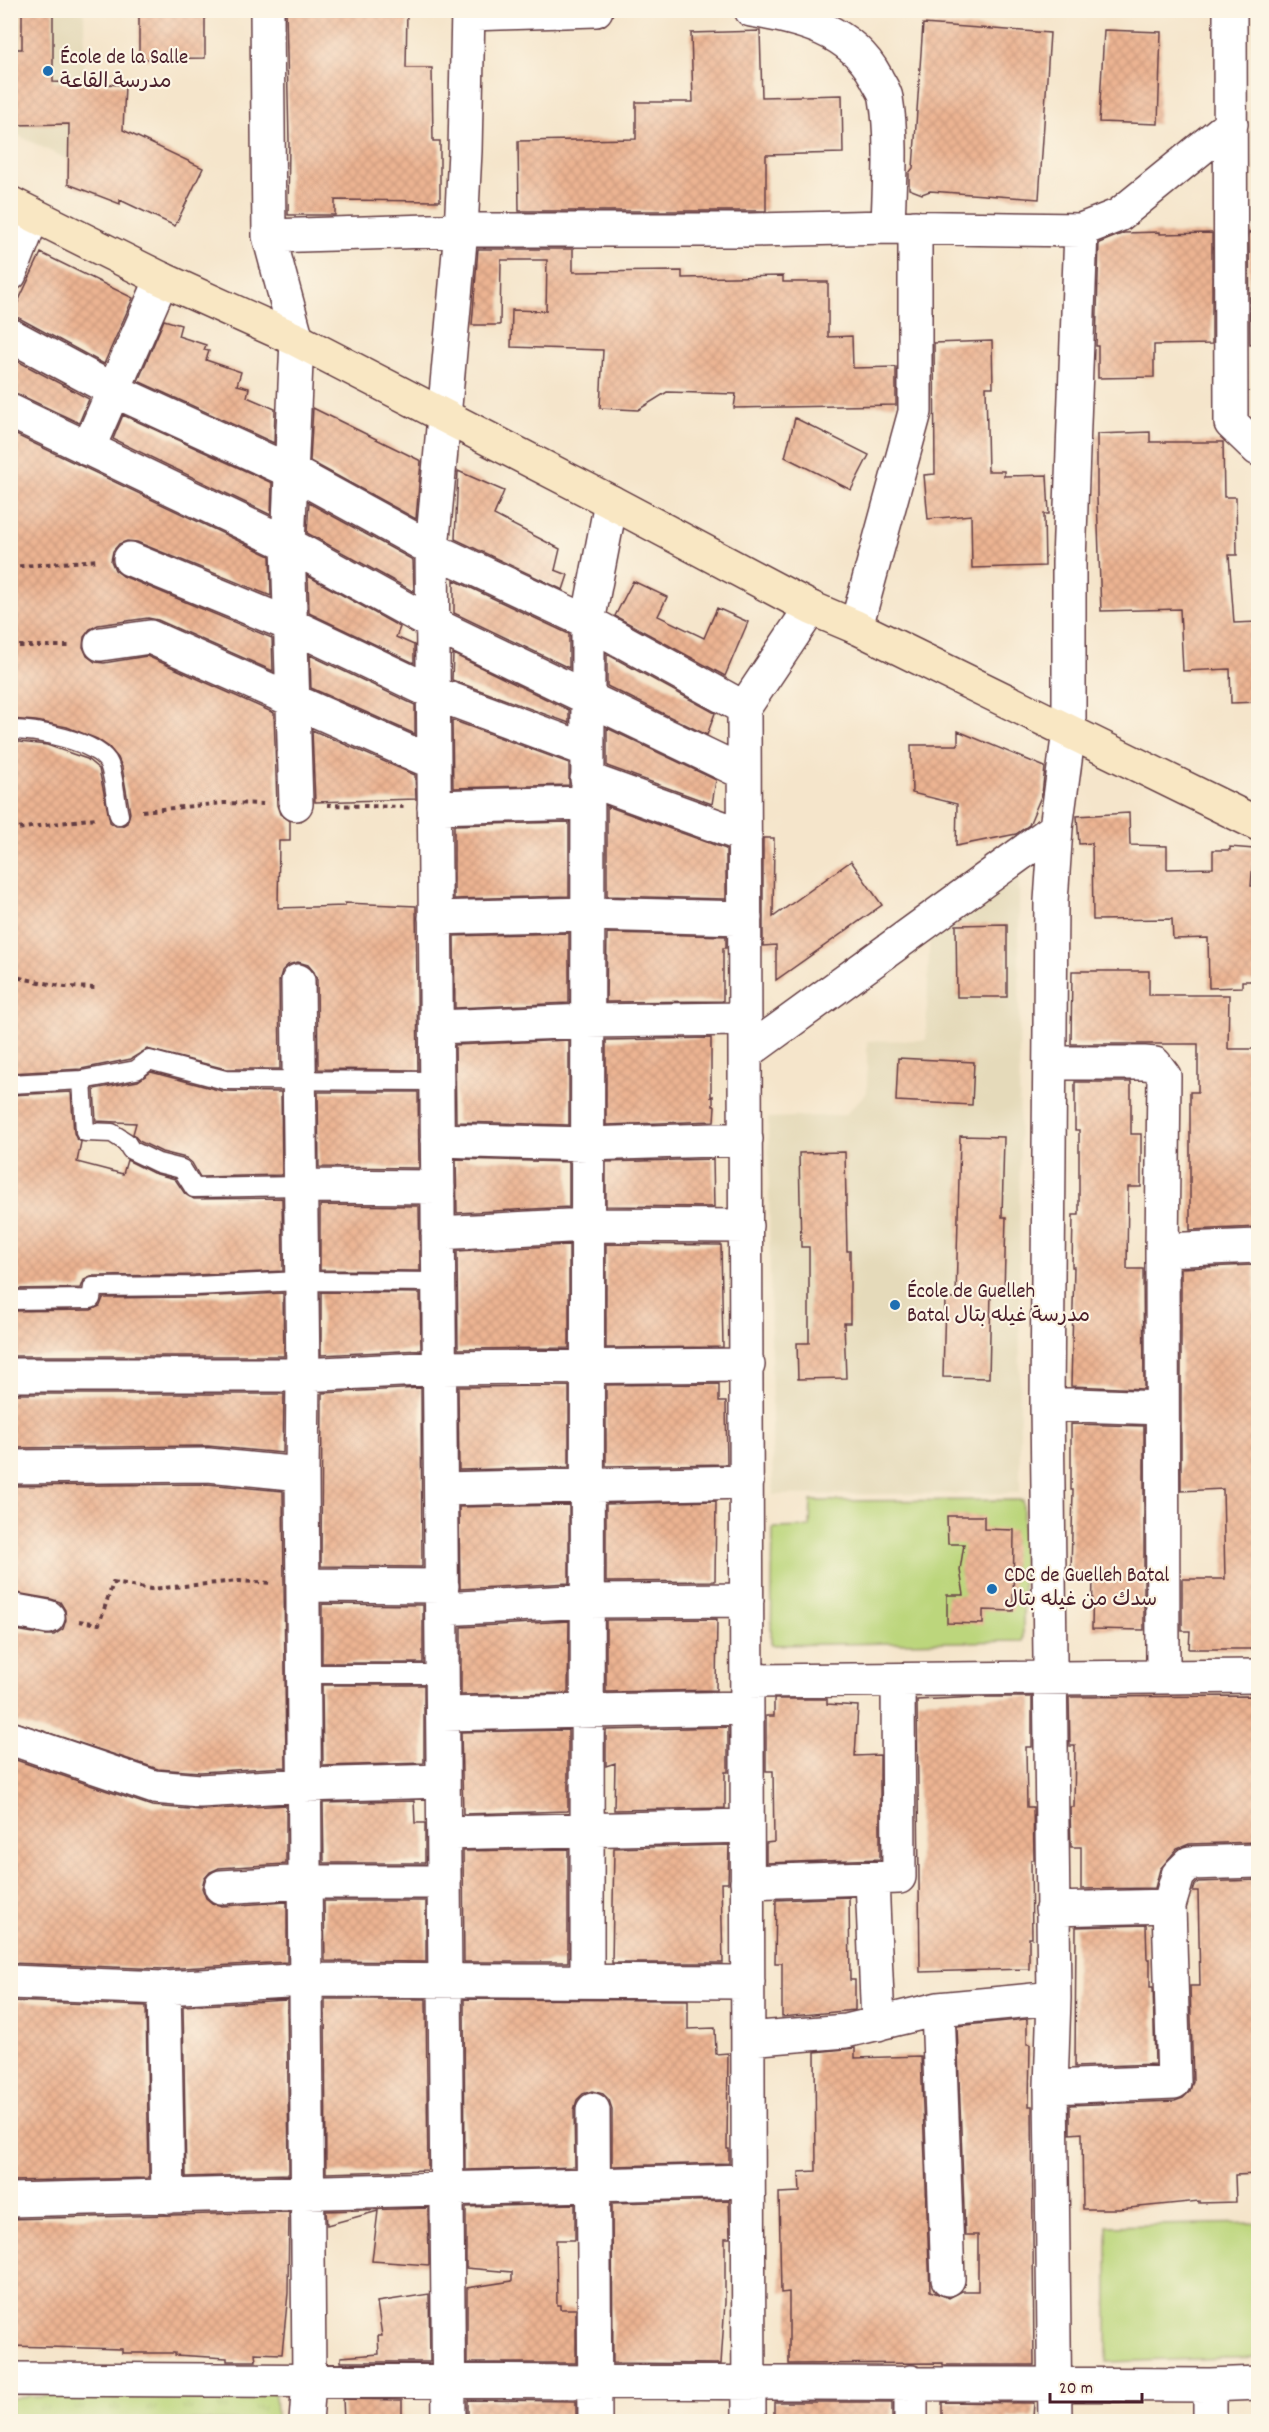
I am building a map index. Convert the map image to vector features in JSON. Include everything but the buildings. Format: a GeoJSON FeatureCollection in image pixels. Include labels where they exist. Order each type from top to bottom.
{"type":"FeatureCollection","features":[{"type":"Feature","properties":{"kind":"street"},"geometry":{"type":"LineString","coordinates":[[267,10],[269,236],[297,340],[288,544],[296,804]]}},
{"type":"Feature","properties":{"kind":"street"},"geometry":{"type":"LineString","coordinates":[[449,2421],[432,549],[461,230],[468,12],[596,10]]}},
{"type":"Feature","properties":{"kind":"street"},"geometry":{"type":"LineString","coordinates":[[751,10],[793,14],[838,36],[867,61],[886,96],[890,161],[902,227],[915,412],[856,627]]}},
{"type":"Feature","properties":{"kind":"street"},"geometry":{"type":"LineString","coordinates":[[1230,10],[1231,423],[1258,449]]}},
{"type":"Feature","properties":{"kind":"street"},"geometry":{"type":"LineString","coordinates":[[269,236],[461,230],[750,230],[902,227],[1081,230],[1119,214],[1231,124]]}},
{"type":"Feature","properties":{"kind":"street"},"geometry":{"type":"LineString","coordinates":[[10,274],[22,209],[162,279],[297,340],[811,608],[856,627],[1258,824]]}},
{"type":"Feature","properties":{"kind":"street"},"geometry":{"type":"LineString","coordinates":[[1055,2421],[1051,2087],[1054,1998],[1047,1404],[1051,901],[1056,828],[1069,731],[1069,562],[1081,230]]}},
{"type":"Feature","properties":{"kind":"street"},"geometry":{"type":"LineString","coordinates":[[88,449],[162,279]]}},
{"type":"Feature","properties":{"kind":"street"},"geometry":{"type":"LineString","coordinates":[[10,335],[113,390],[290,471],[432,549],[588,622],[744,708]]}},
{"type":"Feature","properties":{"kind":"street"},"geometry":{"type":"LineString","coordinates":[[10,411],[288,544],[433,624],[744,773]]}},
{"type":"Feature","properties":{"kind":"street"},"geometry":{"type":"LineString","coordinates":[[587,1980],[588,622],[611,502]]}},
{"type":"Feature","properties":{"kind":"street"},"geometry":{"type":"LineString","coordinates":[[130,559],[291,624],[434,693],[587,778],[745,836]]}},
{"type":"Feature","properties":{"kind":"street"},"geometry":{"type":"LineString","coordinates":[[749,2421],[748,1365],[744,708],[811,608]]}},
{"type":"Feature","properties":{"kind":"street"},"geometry":{"type":"LineString","coordinates":[[101,644],[150,637],[292,698],[434,763]]}},
{"type":"Feature","properties":{"kind":"street"},"geometry":{"type":"LineString","coordinates":[[434,807],[587,778]]}},
{"type":"Feature","properties":{"kind":"street"},"geometry":{"type":"LineString","coordinates":[[746,1054],[1056,828]]}},
{"type":"Feature","properties":{"kind":"street"},"geometry":{"type":"LineString","coordinates":[[435,918],[587,914],[745,918]]}},
{"type":"Feature","properties":{"kind":"street"},"geometry":{"type":"LineString","coordinates":[[298,981],[300,1281],[303,1375],[309,2380],[306,2421]]}},
{"type":"Feature","properties":{"kind":"street"},"geometry":{"type":"LineString","coordinates":[[436,1027],[587,1021],[745,1019]]}},
{"type":"Feature","properties":{"kind":"street"},"geometry":{"type":"LineString","coordinates":[[1050,1063],[1155,1064],[1164,1076],[1161,1250],[1163,1676]]}},
{"type":"Feature","properties":{"kind":"street"},"geometry":{"type":"LineString","coordinates":[[437,1140],[587,1144],[746,1139]]}},
{"type":"Feature","properties":{"kind":"street"},"geometry":{"type":"LineString","coordinates":[[300,1186],[438,1187]]}},
{"type":"Feature","properties":{"kind":"street"},"geometry":{"type":"LineString","coordinates":[[438,1233],[587,1225],[746,1226]]}},
{"type":"Feature","properties":{"kind":"street"},"geometry":{"type":"LineString","coordinates":[[1161,1250],[1258,1246]]}},
{"type":"Feature","properties":{"kind":"street"},"geometry":{"type":"LineString","coordinates":[[10,1375],[303,1375],[441,1368],[748,1365]]}},
{"type":"Feature","properties":{"kind":"street"},"geometry":{"type":"LineString","coordinates":[[1047,1404],[1161,1408]]}},
{"type":"Feature","properties":{"kind":"street"},"geometry":{"type":"LineString","coordinates":[[10,1467],[208,1465],[302,1474]]}},
{"type":"Feature","properties":{"kind":"street"},"geometry":{"type":"LineString","coordinates":[[441,1489],[747,1482]]}},
{"type":"Feature","properties":{"kind":"street"},"geometry":{"type":"LineString","coordinates":[[303,1585],[442,1597],[587,1601],[747,1600]]}},
{"type":"Feature","properties":{"kind":"street"},"geometry":{"type":"LineString","coordinates":[[10,1610],[48,1617]]}},
{"type":"Feature","properties":{"kind":"street"},"geometry":{"type":"LineString","coordinates":[[443,1714],[587,1713],[747,1694],[898,1680],[1258,1676]]}},
{"type":"Feature","properties":{"kind":"street"},"geometry":{"type":"LineString","coordinates":[[747,1882],[899,1877],[898,1680]]}},
{"type":"Feature","properties":{"kind":"street"},"geometry":{"type":"LineString","coordinates":[[10,1738],[154,1787],[200,1791],[443,1781]]}},
{"type":"Feature","properties":{"kind":"street"},"geometry":{"type":"LineString","coordinates":[[444,1833],[747,1826]]}},
{"type":"Feature","properties":{"kind":"street"},"geometry":{"type":"LineString","coordinates":[[1051,2087],[1173,2082],[1169,1906],[1178,1875],[1190,1863],[1258,1861]]}},
{"type":"Feature","properties":{"kind":"street"},"geometry":{"type":"LineString","coordinates":[[872,1879],[878,2024]]}},
{"type":"Feature","properties":{"kind":"street"},"geometry":{"type":"LineString","coordinates":[[221,1887],[305,1882],[444,1882]]}},
{"type":"Feature","properties":{"kind":"street"},"geometry":{"type":"LineString","coordinates":[[1052,1909],[1169,1906]]}},
{"type":"Feature","properties":{"kind":"street"},"geometry":{"type":"LineString","coordinates":[[10,1982],[164,1988],[306,1980],[748,1982]]}},
{"type":"Feature","properties":{"kind":"street"},"geometry":{"type":"LineString","coordinates":[[164,1988],[168,2197]]}},
{"type":"Feature","properties":{"kind":"street"},"geometry":{"type":"LineString","coordinates":[[748,2038],[846,2031],[938,2009],[1054,1998]]}},
{"type":"Feature","properties":{"kind":"street"},"geometry":{"type":"LineString","coordinates":[[938,2009],[948,2279]]}},
{"type":"Feature","properties":{"kind":"street"},"geometry":{"type":"LineString","coordinates":[[593,2110],[595,2421]]}},
{"type":"Feature","properties":{"kind":"street"},"geometry":{"type":"LineString","coordinates":[[10,2200],[748,2181]]}},
{"type":"Feature","properties":{"kind":"street"},"geometry":{"type":"LineString","coordinates":[[10,2379],[1054,2382],[1210,2385],[1258,2383]]}},
{"type":"Feature","properties":{"kind":"street"},"geometry":{"type":"LineString","coordinates":[[911,2382],[912,2421]]}},
{"type":"Feature","properties":{"kind":"street"},"geometry":{"type":"LineString","coordinates":[[1210,2385],[1210,2421]]}},
{"type":"Feature","properties":{"kind":"lane"},"geometry":{"type":"LineString","coordinates":[[10,730],[25,729],[64,738],[92,748],[108,763],[119,815]]}},
{"type":"Feature","properties":{"kind":"lane"},"geometry":{"type":"LineString","coordinates":[[10,1084],[82,1080],[135,1070],[149,1060],[225,1080],[437,1081]]}},
{"type":"Feature","properties":{"kind":"lane"},"geometry":{"type":"LineString","coordinates":[[82,1080],[85,1132],[112,1133],[126,1142],[131,1150],[158,1164],[182,1169],[194,1188],[300,1186]]}},
{"type":"Feature","properties":{"kind":"lane"},"geometry":{"type":"LineString","coordinates":[[10,1300],[91,1299],[93,1287],[195,1286],[300,1281],[439,1282]]}},
{"type":"Feature","properties":{"kind":"lane"},"geometry":{"type":"LineString","coordinates":[[304,1674],[442,1674]]}},
{"type":"Feature","properties":{"kind":"path"},"geometry":{"type":"LineString","coordinates":[[10,567],[130,559]]}},
{"type":"Feature","properties":{"kind":"path"},"geometry":{"type":"LineString","coordinates":[[10,646],[51,647],[101,644]]}},
{"type":"Feature","properties":{"kind":"path"},"geometry":{"type":"LineString","coordinates":[[10,830],[224,803],[434,807]]}},
{"type":"Feature","properties":{"kind":"path"},"geometry":{"type":"LineString","coordinates":[[10,976],[65,987],[98,987]]}},
{"type":"Feature","properties":{"kind":"path"},"geometry":{"type":"LineString","coordinates":[[48,1617],[99,1624],[113,1583],[151,1589],[239,1581],[303,1585]]}},
{"type":"Feature","properties":{"kind":"shaded area","name":"École de la Salle مدرسة القاعة"},"geometry":{"type":"Polygon","coordinates":[[[10,11],[84,11],[85,168],[11,132],[10,11]]]}},
{"type":"Feature","properties":{"kind":"shaded area","name":"École de Guelleh Batal مدرسة غيله بتال"},"geometry":{"type":"Polygon","coordinates":[[[1019,874],[1020,1493],[773,1495],[768,1118],[845,1115],[867,1092],[867,1041],[926,1040],[930,927],[1019,874]]]}},
{"type":"Feature","properties":{"kind":"green space"},"geometry":{"type":"Polygon","coordinates":[[[1023,1500],[1023,1641],[771,1645],[773,1528],[810,1527],[811,1501],[1023,1500]]]}},
{"type":"Feature","properties":{"kind":"green space"},"geometry":{"type":"Polygon","coordinates":[[[1258,2223],[1258,2357],[1107,2362],[1107,2226],[1258,2223]]]}},
{"type":"Feature","properties":{"kind":"green space"},"geometry":{"type":"Polygon","coordinates":[[[275,2388],[276,2421],[11,2421],[10,2398],[275,2388]]]}},
{"type":"Feature","properties":{"kind":"place","name":"École de la Salle مدرسة القاعة"},"geometry":{"type":"Point","coordinates":[48,71]}},
{"type":"Feature","properties":{"kind":"place","name":"École de Guelleh Batal مدرسة غيله بتال"},"geometry":{"type":"Point","coordinates":[895,1305]}},
{"type":"Feature","properties":{"kind":"place","name":"CDC de Guelleh Batal سدك من غيله بتال"},"geometry":{"type":"Point","coordinates":[992,1589]}}]}
